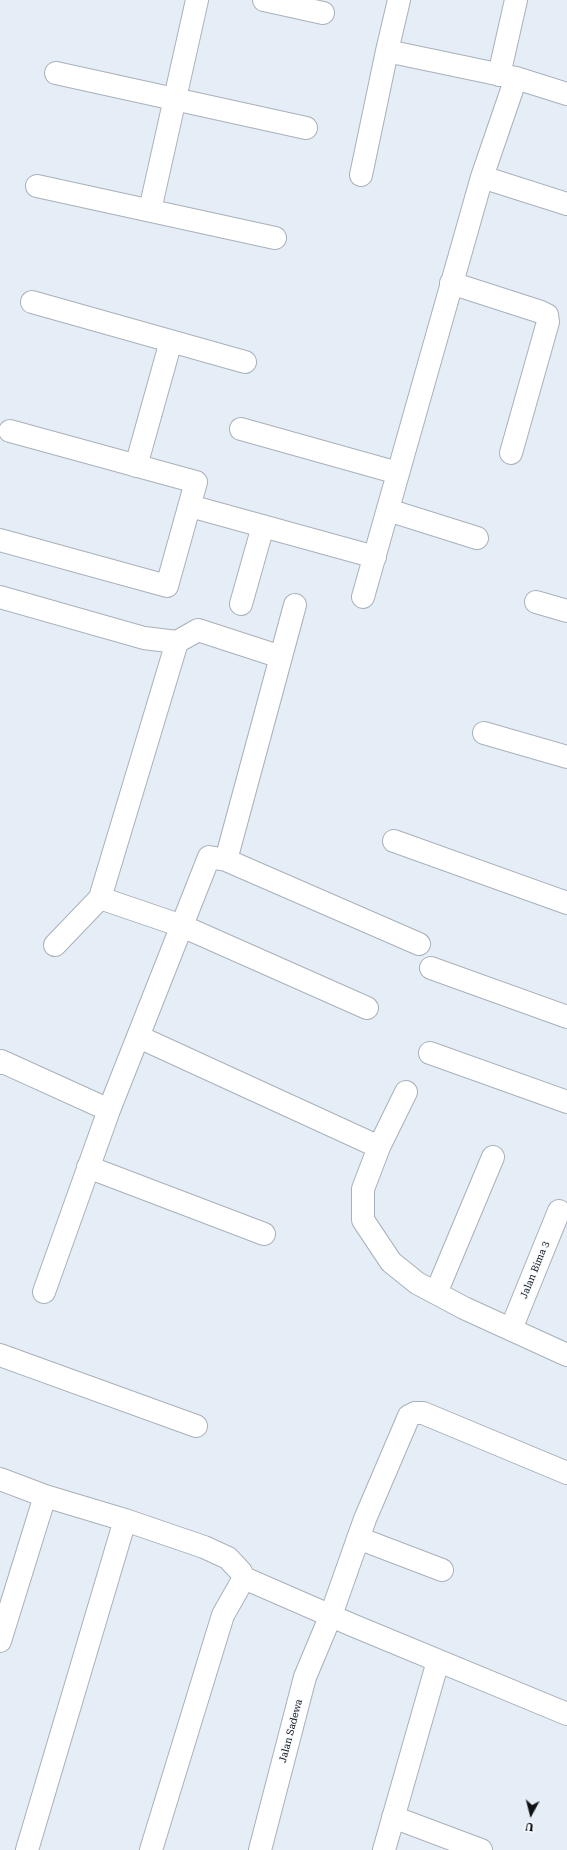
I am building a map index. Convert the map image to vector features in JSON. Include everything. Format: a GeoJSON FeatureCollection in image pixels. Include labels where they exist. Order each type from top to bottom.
{"type":"FeatureCollection","features":[{"type":"Feature","properties":{"kind":"street"},"geometry":{"type":"LineString","coordinates":[[150,210],[197,0]]}},
{"type":"Feature","properties":{"kind":"street"},"geometry":{"type":"LineString","coordinates":[[264,0],[323,13]]}},
{"type":"Feature","properties":{"kind":"street"},"geometry":{"type":"LineString","coordinates":[[361,175],[399,0]]}},
{"type":"Feature","properties":{"kind":"street"},"geometry":{"type":"LineString","coordinates":[[363,597],[482,177],[507,77],[516,0]]}},
{"type":"Feature","properties":{"kind":"street"},"geometry":{"type":"LineString","coordinates":[[387,51],[507,77],[567,94]]}},
{"type":"Feature","properties":{"kind":"street"},"geometry":{"type":"LineString","coordinates":[[56,73],[306,128]]}},
{"type":"Feature","properties":{"kind":"street"},"geometry":{"type":"LineString","coordinates":[[482,177],[567,204]]}},
{"type":"Feature","properties":{"kind":"street"},"geometry":{"type":"LineString","coordinates":[[37,186],[275,238]]}},
{"type":"Feature","properties":{"kind":"street"},"geometry":{"type":"LineString","coordinates":[[452,283],[541,312],[547,316],[548,322],[511,454]]}},
{"type":"Feature","properties":{"kind":"street"},"geometry":{"type":"LineString","coordinates":[[32,302],[245,362]]}},
{"type":"Feature","properties":{"kind":"street"},"geometry":{"type":"LineString","coordinates":[[136,466],[171,341]]}},
{"type":"Feature","properties":{"kind":"street"},"geometry":{"type":"LineString","coordinates":[[241,429],[398,473]]}},
{"type":"Feature","properties":{"kind":"street"},"geometry":{"type":"LineString","coordinates":[[0,540],[167,586],[196,482],[10,431]]}},
{"type":"Feature","properties":{"kind":"street"},"geometry":{"type":"LineString","coordinates":[[190,506],[375,557]]}},
{"type":"Feature","properties":{"kind":"street"},"geometry":{"type":"LineString","coordinates":[[388,510],[477,538]]}},
{"type":"Feature","properties":{"kind":"street"},"geometry":{"type":"LineString","coordinates":[[241,604],[263,526]]}},
{"type":"Feature","properties":{"kind":"street"},"geometry":{"type":"LineString","coordinates":[[0,596],[144,638],[177,642],[198,630],[281,657]]}},
{"type":"Feature","properties":{"kind":"street"},"geometry":{"type":"LineString","coordinates":[[536,602],[567,611]]}},
{"type":"Feature","properties":{"kind":"street"},"geometry":{"type":"LineString","coordinates":[[226,860],[295,605]]}},
{"type":"Feature","properties":{"kind":"street"},"geometry":{"type":"LineString","coordinates":[[55,945],[100,898],[177,642]]}},
{"type":"Feature","properties":{"kind":"street"},"geometry":{"type":"LineString","coordinates":[[484,733],[567,757]]}},
{"type":"Feature","properties":{"kind":"street"},"geometry":{"type":"LineString","coordinates":[[394,841],[567,903]]}},
{"type":"Feature","properties":{"kind":"street"},"geometry":{"type":"LineString","coordinates":[[44,1292],[109,1110],[210,857],[226,860],[419,944]]}},
{"type":"Feature","properties":{"kind":"street"},"geometry":{"type":"LineString","coordinates":[[100,898],[182,926],[367,1008]]}},
{"type":"Feature","properties":{"kind":"street"},"geometry":{"type":"LineString","coordinates":[[431,968],[567,1017]]}},
{"type":"Feature","properties":{"kind":"street"},"geometry":{"type":"LineString","coordinates":[[139,1037],[379,1147]]}},
{"type":"Feature","properties":{"kind":"street"},"geometry":{"type":"LineString","coordinates":[[430,1053],[567,1102]]}},
{"type":"Feature","properties":{"kind":"street"},"geometry":{"type":"LineString","coordinates":[[0,1062],[109,1110]]}},
{"type":"Feature","properties":{"kind":"street"},"geometry":{"type":"LineString","coordinates":[[406,1092],[379,1147],[364,1189],[363,1220],[391,1262],[417,1283],[464,1308],[567,1355]]}},
{"type":"Feature","properties":{"kind":"street"},"geometry":{"type":"LineString","coordinates":[[436,1293],[492,1157]]}},
{"type":"Feature","properties":{"kind":"street"},"geometry":{"type":"LineString","coordinates":[[88,1167],[264,1234]]}},
{"type":"Feature","properties":{"kind":"street","name":"Jalan Bima 3"},"geometry":{"type":"LineString","coordinates":[[511,1329],[559,1211]]}},
{"type":"Feature","properties":{"kind":"street"},"geometry":{"type":"LineString","coordinates":[[0,1355],[196,1426]]}},
{"type":"Feature","properties":{"kind":"street","name":"Jalan Sadewa"},"geometry":{"type":"LineString","coordinates":[[260,1850],[306,1677],[331,1615],[365,1519],[409,1416],[415,1413],[423,1413],[567,1473]]}},
{"type":"Feature","properties":{"kind":"street"},"geometry":{"type":"LineString","coordinates":[[0,1478],[45,1496],[125,1520],[204,1547],[228,1558],[241,1572],[244,1578],[438,1661],[567,1714]]}},
{"type":"Feature","properties":{"kind":"street"},"geometry":{"type":"LineString","coordinates":[[0,1642],[4,1612],[45,1496]]}},
{"type":"Feature","properties":{"kind":"street"},"geometry":{"type":"LineString","coordinates":[[27,1850],[125,1520]]}},
{"type":"Feature","properties":{"kind":"street"},"geometry":{"type":"LineString","coordinates":[[358,1538],[442,1570]]}},
{"type":"Feature","properties":{"kind":"street"},"geometry":{"type":"LineString","coordinates":[[151,1850],[223,1615],[244,1578]]}},
{"type":"Feature","properties":{"kind":"street"},"geometry":{"type":"LineString","coordinates":[[384,1850],[438,1661]]}},
{"type":"Feature","properties":{"kind":"street"},"geometry":{"type":"LineString","coordinates":[[393,1817],[481,1850]]}}]}
